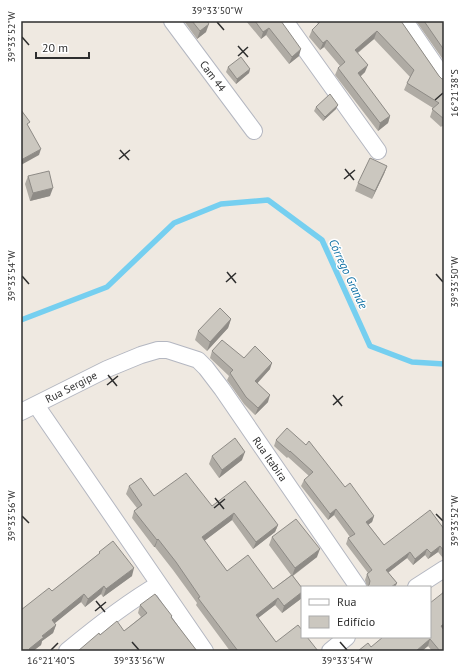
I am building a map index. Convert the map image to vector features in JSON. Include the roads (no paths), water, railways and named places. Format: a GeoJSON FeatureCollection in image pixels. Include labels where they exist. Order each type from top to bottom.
{"type":"FeatureCollection","features":[{"type":"Feature","properties":{"kind":"street","name":"Cam 44"},"geometry":{"type":"LineString","coordinates":[[172,21],[254,131]]}},
{"type":"Feature","properties":{"kind":"street"},"geometry":{"type":"LineString","coordinates":[[286,21],[378,151]]}},
{"type":"Feature","properties":{"kind":"street"},"geometry":{"type":"LineString","coordinates":[[405,21],[444,78]]}},
{"type":"Feature","properties":{"kind":"street","name":"Rua Sergipe"},"geometry":{"type":"LineString","coordinates":[[21,412],[120,363],[158,350],[167,350]]}},
{"type":"Feature","properties":{"kind":"street","name":"Rua Itabira"},"geometry":{"type":"LineString","coordinates":[[167,350],[198,360],[206,368],[357,586]]}},
{"type":"Feature","properties":{"kind":"street"},"geometry":{"type":"LineString","coordinates":[[36,405],[205,651]]}},
{"type":"Feature","properties":{"kind":"street"},"geometry":{"type":"LineString","coordinates":[[418,586],[444,569]]}},
{"type":"Feature","properties":{"kind":"street"},"geometry":{"type":"LineString","coordinates":[[67,651],[106,619],[159,584]]}},
{"type":"Feature","properties":{"kind":"street"},"geometry":{"type":"LineString","coordinates":[[330,651],[346,638]]}},
{"type":"Feature","properties":{"kind":"waterway","name":"Córrego Grande"},"geometry":{"type":"LineString","coordinates":[[21,320],[107,287],[174,223],[221,204],[268,200],[322,240],[370,346],[412,362],[444,364]]}}]}
